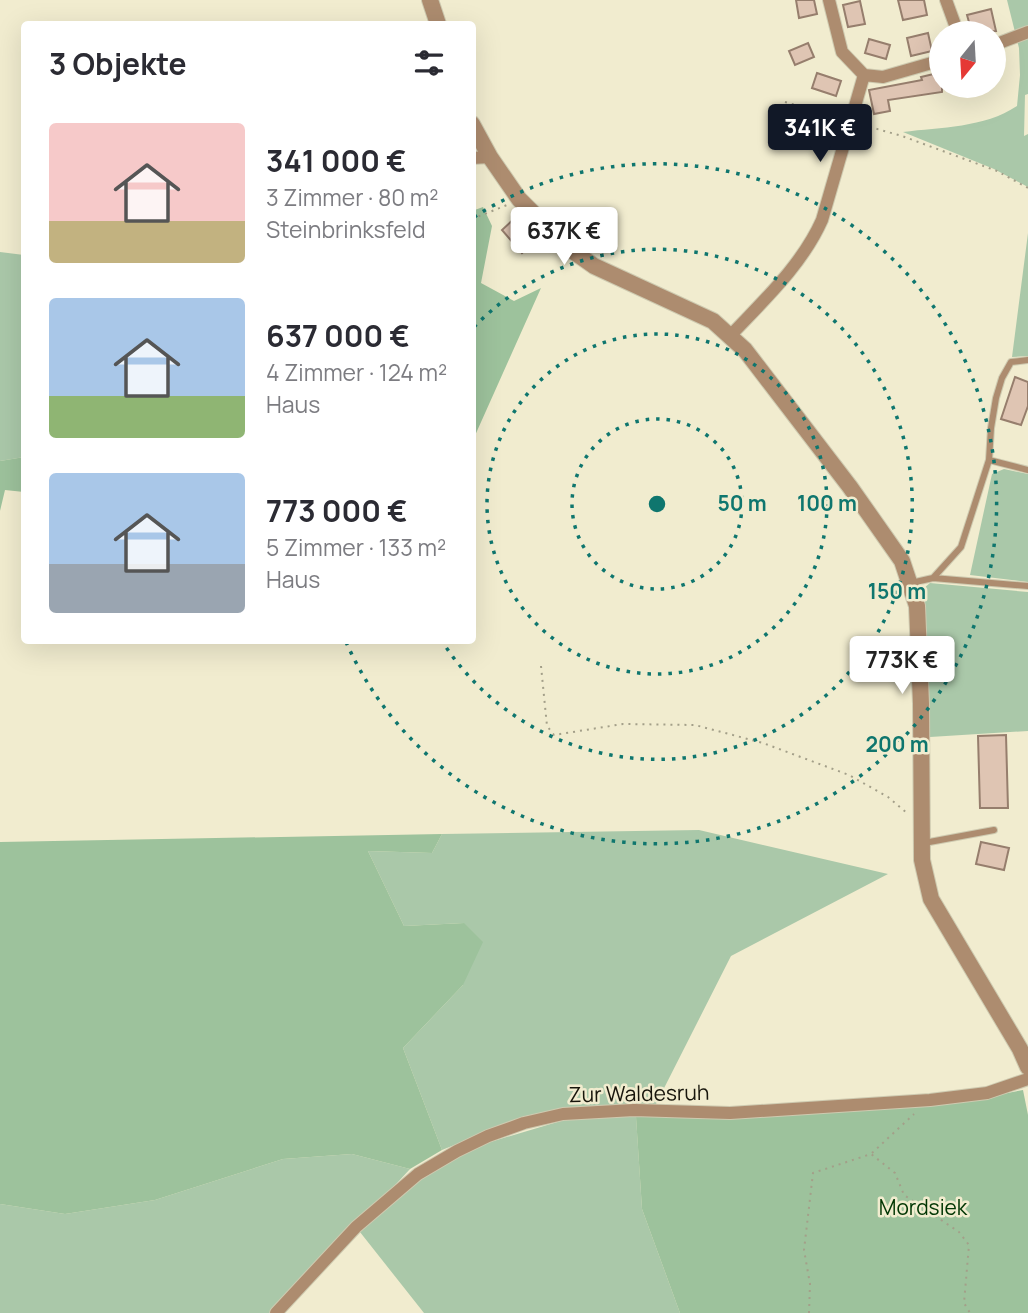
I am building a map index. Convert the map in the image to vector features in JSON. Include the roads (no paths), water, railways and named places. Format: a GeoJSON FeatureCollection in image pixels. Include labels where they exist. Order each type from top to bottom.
{"type":"FeatureCollection","features":[{"type":"Feature","properties":{"kind":"street"},"geometry":{"type":"LineString","coordinates":[[430,0],[437,21]]}},
{"type":"Feature","properties":{"kind":"street"},"geometry":{"type":"LineString","coordinates":[[829,0],[842,52],[864,75],[883,77],[929,64]]}},
{"type":"Feature","properties":{"kind":"street"},"geometry":{"type":"LineString","coordinates":[[946,0],[954,21]]}},
{"type":"Feature","properties":{"kind":"street"},"geometry":{"type":"LineString","coordinates":[[1006,40],[1028,32]]}},
{"type":"Feature","properties":{"kind":"street"},"geometry":{"type":"LineString","coordinates":[[730,336],[795,265],[813,241],[822,220],[864,75]]}},
{"type":"Feature","properties":{"kind":"street"},"geometry":{"type":"LineString","coordinates":[[476,132],[490,158],[519,200],[559,240],[594,266],[713,321],[745,350],[850,487],[902,561],[917,606],[922,860],[931,899],[1028,1067]]}},
{"type":"Feature","properties":{"kind":"street"},"geometry":{"type":"LineString","coordinates":[[476,158],[490,158]]}},
{"type":"Feature","properties":{"kind":"street","name":"Zur Waldesruh"},"geometry":{"type":"LineString","coordinates":[[276,1313],[356,1227],[418,1174],[457,1150],[524,1124],[564,1114],[634,1110],[730,1113],[930,1100],[987,1093],[1028,1079]]}},
{"type":"Feature","properties":{"kind":"lane"},"geometry":{"type":"LineString","coordinates":[[933,578],[961,547],[989,460],[991,428],[1002,378],[1012,362],[1028,360]]}},
{"type":"Feature","properties":{"kind":"lane"},"geometry":{"type":"LineString","coordinates":[[989,460],[1028,470]]}},
{"type":"Feature","properties":{"kind":"lane"},"geometry":{"type":"LineString","coordinates":[[911,583],[933,578],[1028,586]]}},
{"type":"Feature","properties":{"kind":"lane"},"geometry":{"type":"LineString","coordinates":[[922,843],[994,830]]}},
{"type":"Feature","properties":{"kind":"park label","name":"Mordsiek"},"geometry":{"type":"Point","coordinates":[923,1208]}}]}
